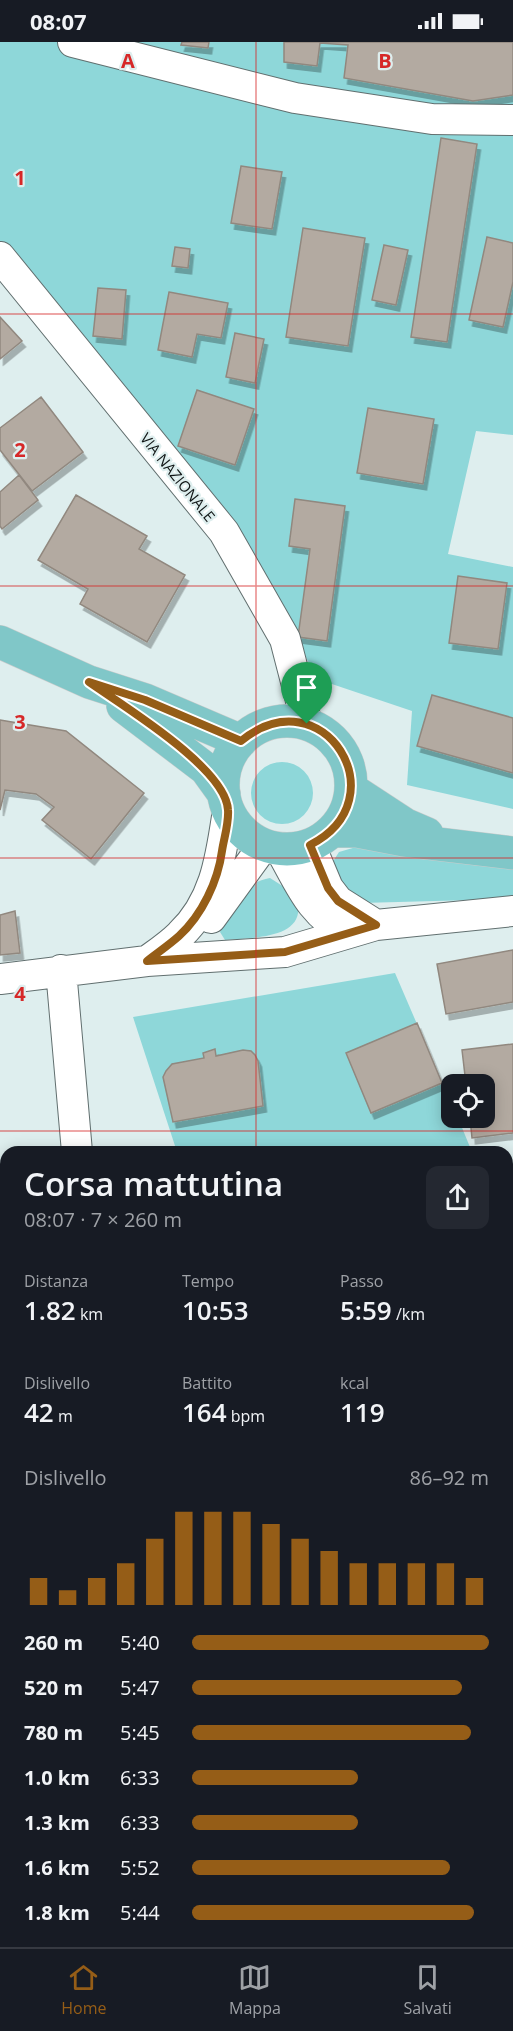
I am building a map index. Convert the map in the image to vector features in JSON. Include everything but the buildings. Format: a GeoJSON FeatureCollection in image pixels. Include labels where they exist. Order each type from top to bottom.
{"type":"FeatureCollection","features":[{"type":"Feature","properties":{"kind":"main road"},"geometry":{"type":"LineString","coordinates":[[0,642],[89,682],[145,700],[241,741]]}},
{"type":"Feature","properties":{"kind":"main road"},"geometry":{"type":"LineString","coordinates":[[89,682],[206,769],[237,825],[249,837],[296,843],[357,831],[404,840],[513,853]]}},
{"type":"Feature","properties":{"kind":"main road"},"geometry":{"type":"LineString","coordinates":[[226,802],[224,775],[230,757],[241,741],[255,730],[272,723],[289,721],[307,724],[322,731],[335,742],[345,756],[350,772],[351,789],[348,804],[341,819],[296,843]]}},
{"type":"Feature","properties":{"kind":"main road"},"geometry":{"type":"LineString","coordinates":[[351,789],[406,825],[457,845]]}},
{"type":"Feature","properties":{"kind":"street"},"geometry":{"type":"LineString","coordinates":[[73,42],[296,98],[432,119],[513,120]]}},
{"type":"Feature","properties":{"kind":"street","name":"VIA NAZIONALE"},"geometry":{"type":"LineString","coordinates":[[0,257],[224,532],[285,639],[307,724]]}},
{"type":"Feature","properties":{"kind":"street"},"geometry":{"type":"LineString","coordinates":[[147,961],[181,935],[208,895],[219,870],[226,802]]}},
{"type":"Feature","properties":{"kind":"street"},"geometry":{"type":"LineString","coordinates":[[147,961],[182,951],[296,843],[311,904],[322,917],[362,929]]}},
{"type":"Feature","properties":{"kind":"street"},"geometry":{"type":"LineString","coordinates":[[0,979],[147,961],[285,952],[362,929],[513,911]]}},
{"type":"Feature","properties":{"kind":"street"},"geometry":{"type":"LineString","coordinates":[[61,970],[76,1146]]}},
{"type":"Feature","properties":{"kind":"shaded area"},"geometry":{"type":"Polygon","coordinates":[[[0,42],[58,42],[228,84],[513,122],[513,435],[476,431],[448,554],[513,567],[513,809],[407,785],[412,711],[317,679],[270,587],[0,246],[0,42]]]}},
{"type":"Feature","properties":{"kind":"shaded area"},"geometry":{"type":"Polygon","coordinates":[[[80,42],[513,42],[513,118],[432,117],[80,42]]]}},
{"type":"Feature","properties":{"kind":"shaded area"},"geometry":{"type":"Polygon","coordinates":[[[282,762],[304,771],[313,793],[304,815],[282,824],[260,815],[251,793],[260,771],[282,762]]]}},
{"type":"Feature","properties":{"kind":"shaded area"},"geometry":{"type":"Polygon","coordinates":[[[370,843],[441,860],[513,869],[513,899],[361,903],[332,887],[332,863],[339,852],[370,843]]]}},
{"type":"Feature","properties":{"kind":"shaded area"},"geometry":{"type":"Polygon","coordinates":[[[270,878],[295,894],[298,909],[296,920],[288,928],[277,933],[225,940],[220,932],[239,898],[252,885],[270,878]]]}},
{"type":"Feature","properties":{"kind":"shaded area"},"geometry":{"type":"Polygon","coordinates":[[[395,973],[441,1080],[441,1128],[462,1128],[470,1146],[175,1146],[133,1017],[395,973]]]}},
{"type":"Feature","properties":{"kind":"route"},"geometry":{"type":"LineString","coordinates":[[89,682],[145,700],[241,741],[255,730],[272,723],[289,721],[307,724],[322,731],[335,742],[345,756],[350,772],[351,789],[348,804],[341,819],[332,831],[310,845],[328,888],[338,901],[376,925],[285,952],[147,961],[181,935],[208,895],[219,870],[228,810],[224,794],[206,769],[89,682]]}}]}
